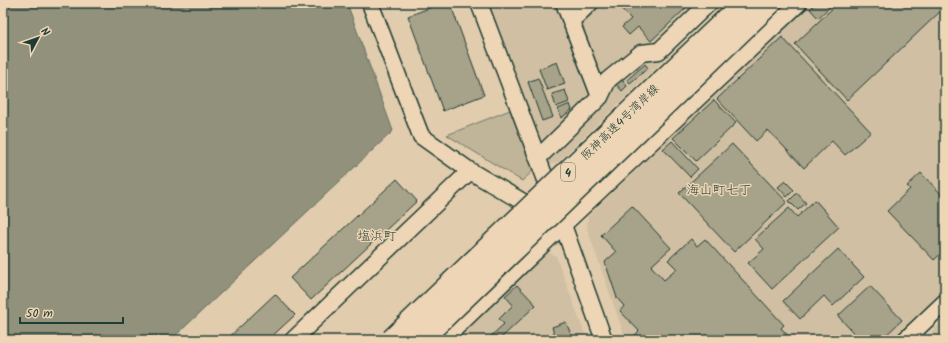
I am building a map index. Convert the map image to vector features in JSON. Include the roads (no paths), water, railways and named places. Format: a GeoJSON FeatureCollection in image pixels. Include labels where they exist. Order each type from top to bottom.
{"type":"FeatureCollection","features":[{"type":"Feature","properties":{"kind":"highway","name":"阪神高速4号湾岸線"},"geometry":{"type":"LineString","coordinates":[[392,340],[744,3]]}},
{"type":"Feature","properties":{"kind":"highway","name":"阪神高速4号湾岸線"},"geometry":{"type":"LineString","coordinates":[[420,340],[770,3]]}},
{"type":"Feature","properties":{"kind":"street"},"geometry":{"type":"LineString","coordinates":[[370,3],[421,136],[470,171],[563,225]]}},
{"type":"Feature","properties":{"kind":"street"},"geometry":{"type":"LineString","coordinates":[[479,3],[563,225],[604,340]]}},
{"type":"Feature","properties":{"kind":"street"},"geometry":{"type":"LineString","coordinates":[[564,3],[600,97]]}},
{"type":"Feature","properties":{"kind":"street"},"geometry":{"type":"LineString","coordinates":[[571,21],[590,3]]}},
{"type":"Feature","properties":{"kind":"street"},"geometry":{"type":"LineString","coordinates":[[538,158],[600,97],[608,80],[641,53],[659,51],[709,3]]}},
{"type":"Feature","properties":{"kind":"street"},"geometry":{"type":"LineString","coordinates":[[443,340],[799,3]]}},
{"type":"Feature","properties":{"kind":"street"},"geometry":{"type":"LineString","coordinates":[[293,340],[470,171]]}},
{"type":"Feature","properties":{"kind":"street"},"geometry":{"type":"LineString","coordinates":[[905,340],[945,302]]}},
{"type":"Feature","properties":{"kind":"district","name":"海山町七丁"},"geometry":{"type":"Point","coordinates":[719,189]}},
{"type":"Feature","properties":{"kind":"district","name":"塩浜町"},"geometry":{"type":"Point","coordinates":[377,235]}}]}
